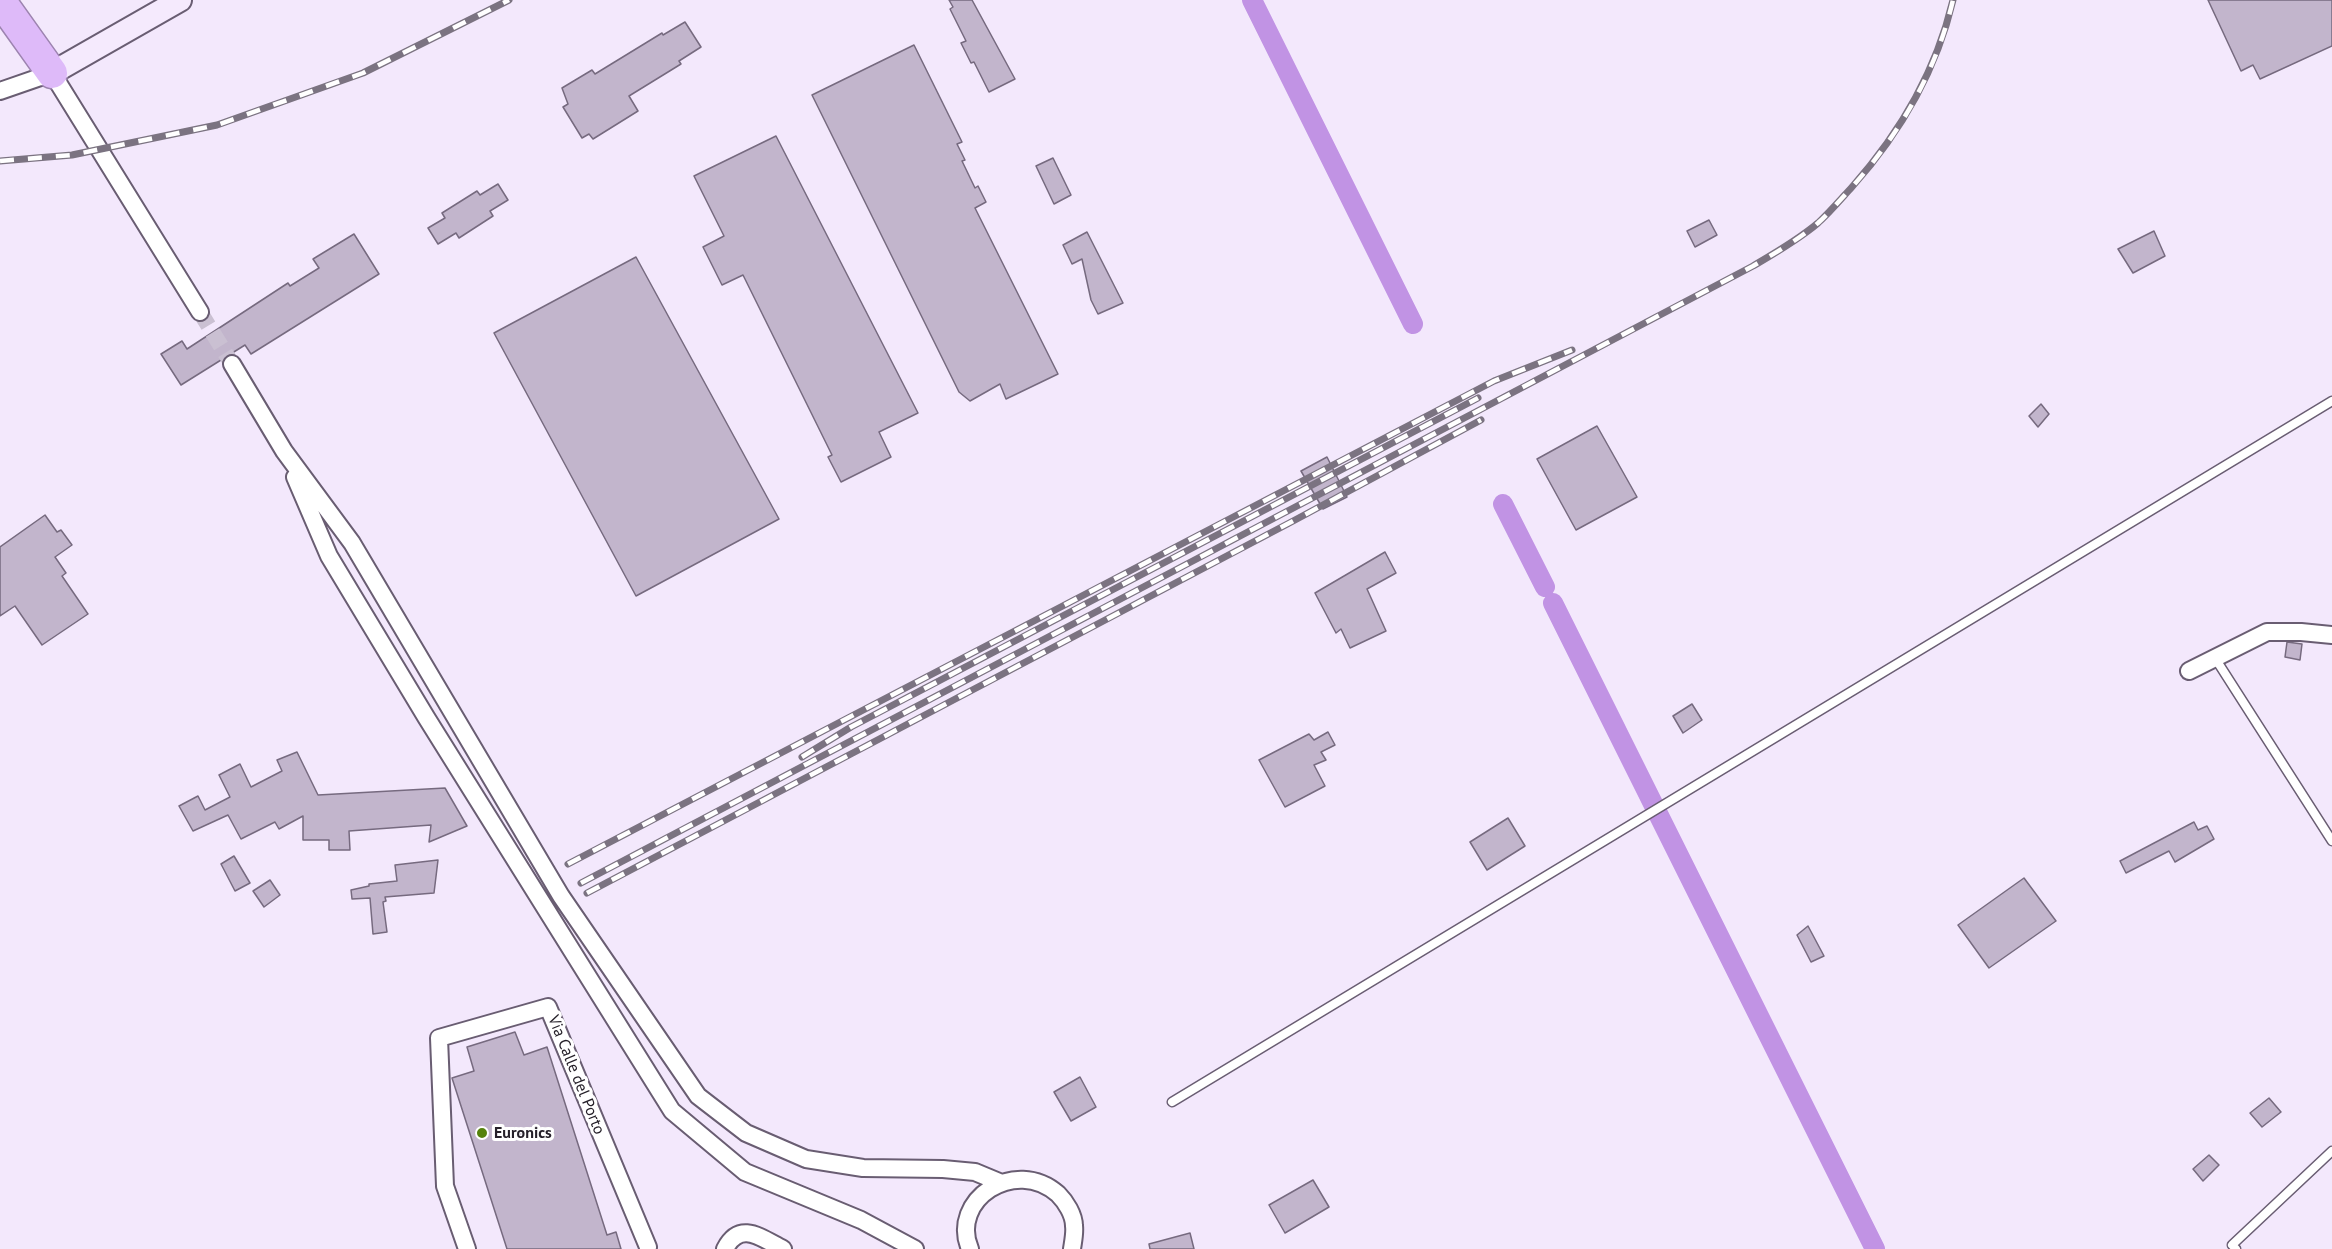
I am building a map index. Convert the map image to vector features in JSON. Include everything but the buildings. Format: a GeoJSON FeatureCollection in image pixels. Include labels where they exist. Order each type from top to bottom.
{"type":"FeatureCollection","features":[{"type":"Feature","properties":{"kind":"highway"},"geometry":{"type":"LineString","coordinates":[[0,0],[52,73]]}},
{"type":"Feature","properties":{"kind":"highway"},"geometry":{"type":"LineString","coordinates":[[8,0],[52,73]]}},
{"type":"Feature","properties":{"kind":"street"},"geometry":{"type":"LineString","coordinates":[[0,91],[52,73],[180,0]]}},
{"type":"Feature","properties":{"kind":"street"},"geometry":{"type":"LineString","coordinates":[[52,73],[200,312]]}},
{"type":"Feature","properties":{"kind":"street"},"geometry":{"type":"LineString","coordinates":[[232,364],[284,451],[352,543],[561,896],[698,1096],[746,1133],[806,1159],[863,1168],[943,1169],[975,1172],[999,1182]]}},
{"type":"Feature","properties":{"kind":"street"},"geometry":{"type":"LineString","coordinates":[[284,451],[329,556],[426,717],[672,1111],[745,1172],[861,1220],[915,1249]]}},
{"type":"Feature","properties":{"kind":"street"},"geometry":{"type":"LineString","coordinates":[[2189,671],[2267,632],[2332,635]]}},
{"type":"Feature","properties":{"kind":"street","name":"Via Calle del Porto"},"geometry":{"type":"LineString","coordinates":[[467,1249],[445,1186],[439,1038],[548,1007],[648,1247]]}},
{"type":"Feature","properties":{"kind":"street"},"geometry":{"type":"LineString","coordinates":[[970,1249],[967,1242],[968,1218],[980,1196],[999,1182],[1024,1178],[1047,1185],[1066,1202],[1086,1249]]}},
{"type":"Feature","properties":{"kind":"street"},"geometry":{"type":"LineString","coordinates":[[1072,1249],[1075,1224]]}},
{"type":"Feature","properties":{"kind":"street"},"geometry":{"type":"LineString","coordinates":[[725,1249],[731,1238],[741,1232],[753,1234],[783,1249]]}},
{"type":"Feature","properties":{"kind":"lane"},"geometry":{"type":"LineString","coordinates":[[1172,1102],[2332,401]]}},
{"type":"Feature","properties":{"kind":"lane"},"geometry":{"type":"LineString","coordinates":[[2215,658],[2332,841]]}},
{"type":"Feature","properties":{"kind":"lane"},"geometry":{"type":"LineString","coordinates":[[2236,1249],[2232,1245],[2332,1151]]}},
{"type":"Feature","properties":{"kind":"waterway"},"geometry":{"type":"LineString","coordinates":[[1252,0],[1413,324]]}},
{"type":"Feature","properties":{"kind":"waterway"},"geometry":{"type":"LineString","coordinates":[[1503,504],[1545,587]]}},
{"type":"Feature","properties":{"kind":"waterway"},"geometry":{"type":"LineString","coordinates":[[1553,603],[1875,1249]]}},
{"type":"Feature","properties":{"kind":"tunnel"},"geometry":{"type":"LineString","coordinates":[[200,312],[232,364]]}},
{"type":"Feature","properties":{"kind":"railway"},"geometry":{"type":"LineString","coordinates":[[0,161],[72,155],[217,125],[363,73],[509,0]]}},
{"type":"Feature","properties":{"kind":"railway"},"geometry":{"type":"LineString","coordinates":[[581,883],[1753,266],[1786,246],[1827,214],[1870,166],[1901,123],[1915,100],[1937,52],[1953,0]]}},
{"type":"Feature","properties":{"kind":"railway"},"geometry":{"type":"LineString","coordinates":[[568,864],[1494,381],[1572,350]]}},
{"type":"Feature","properties":{"kind":"railway"},"geometry":{"type":"LineString","coordinates":[[802,757],[851,727],[1478,398]]}},
{"type":"Feature","properties":{"kind":"railway"},"geometry":{"type":"LineString","coordinates":[[587,893],[1481,420]]}},
{"type":"Feature","properties":{"kind":"place","name":"Euronics"},"geometry":{"type":"Point","coordinates":[482,1133]}}]}
